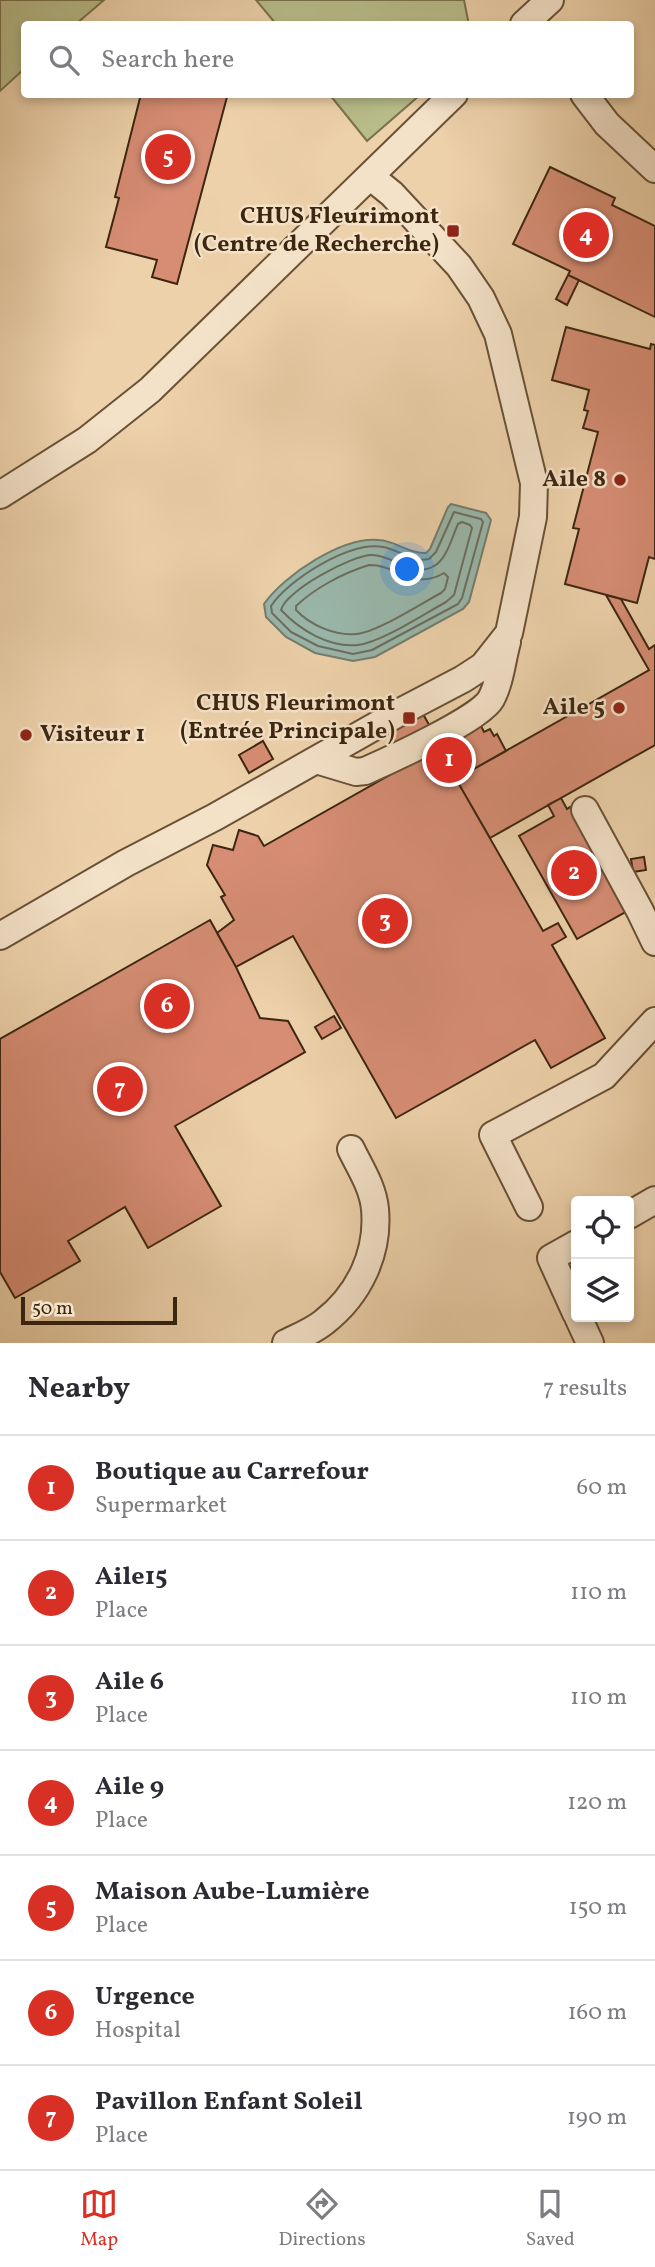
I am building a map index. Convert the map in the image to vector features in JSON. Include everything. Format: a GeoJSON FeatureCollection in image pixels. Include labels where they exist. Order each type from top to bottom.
{"type":"FeatureCollection","features":[{"type":"Feature","properties":{"kind":"lane"},"geometry":{"type":"LineString","coordinates":[[531,21],[550,0]]}},
{"type":"Feature","properties":{"kind":"lane"},"geometry":{"type":"LineString","coordinates":[[0,495],[87,440],[150,390],[450,98]]}},
{"type":"Feature","properties":{"kind":"lane"},"geometry":{"type":"LineString","coordinates":[[587,98],[628,146],[655,169]]}},
{"type":"Feature","properties":{"kind":"lane"},"geometry":{"type":"LineString","coordinates":[[316,760],[356,772],[365,771],[420,745],[484,709],[492,697],[509,633],[533,517],[534,483],[498,334],[481,298],[459,266],[392,194],[371,177]]}},
{"type":"Feature","properties":{"kind":"lane"},"geometry":{"type":"LineString","coordinates":[[0,936],[125,863],[215,817],[463,679],[483,666],[509,633]]}},
{"type":"Feature","properties":{"kind":"lane"},"geometry":{"type":"LineString","coordinates":[[0,954],[303,784],[312,775],[316,760]]}},
{"type":"Feature","properties":{"kind":"lane"},"geometry":{"type":"LineString","coordinates":[[585,810],[655,942]]}},
{"type":"Feature","properties":{"kind":"lane"},"geometry":{"type":"LineString","coordinates":[[528,1207],[493,1135],[604,1076],[655,1021]]}},
{"type":"Feature","properties":{"kind":"lane"},"geometry":{"type":"LineString","coordinates":[[286,1343],[323,1324],[350,1299],[372,1252],[375,1207],[368,1181],[351,1149]]}},
{"type":"Feature","properties":{"kind":"lane"},"geometry":{"type":"LineString","coordinates":[[634,1212],[655,1200]]}},
{"type":"Feature","properties":{"kind":"lane"},"geometry":{"type":"LineString","coordinates":[[571,1247],[551,1258],[571,1302]]}},
{"type":"Feature","properties":{"kind":"lane"},"geometry":{"type":"LineString","coordinates":[[580,1322],[590,1343]]}},
{"type":"Feature","properties":{"kind":"green space"},"geometry":{"type":"Polygon","coordinates":[[[0,0],[104,0],[80,21],[21,21],[21,72],[0,91],[0,0]]]}},
{"type":"Feature","properties":{"kind":"green space"},"geometry":{"type":"Polygon","coordinates":[[[256,0],[464,0],[468,20],[468,21],[274,21],[256,0]]]}},
{"type":"Feature","properties":{"kind":"green space"},"geometry":{"type":"Polygon","coordinates":[[[332,98],[417,98],[367,141],[332,98]]]}},
{"type":"Feature","properties":{"kind":"water"},"geometry":{"type":"Polygon","coordinates":[[[451,504],[486,513],[491,520],[469,602],[463,609],[375,657],[353,661],[315,653],[286,637],[266,617],[264,604],[285,581],[316,560],[349,544],[379,540],[414,552],[426,553],[451,504]]]}},
{"type":"Feature","properties":{"kind":"building"},"geometry":{"type":"Polygon","coordinates":[[[140,98],[227,98],[177,284],[152,277],[157,260],[106,247],[119,198],[115,197],[140,98]]]}},
{"type":"Feature","properties":{"kind":"building"},"geometry":{"type":"Polygon","coordinates":[[[550,167],[615,198],[612,205],[655,226],[655,317],[568,275],[570,271],[513,244],[550,167]]]}},
{"type":"Feature","properties":{"kind":"building"},"geometry":{"type":"Polygon","coordinates":[[[568,275],[579,280],[567,305],[556,299],[568,275]]]}},
{"type":"Feature","properties":{"kind":"building","name":"Aile 8"},"geometry":{"type":"Polygon","coordinates":[[[566,327],[650,349],[651,344],[655,345],[655,559],[649,557],[637,603],[565,584],[579,529],[573,528],[598,432],[583,428],[588,411],[584,410],[589,390],[552,380],[566,327]]]}},
{"type":"Feature","properties":{"kind":"building","name":"Aile 5"},"geometry":{"type":"Polygon","coordinates":[[[606,595],[621,599],[649,649],[655,645],[655,745],[490,838],[456,779],[649,670],[606,595]]]}},
{"type":"Feature","properties":{"kind":"building"},"geometry":{"type":"Polygon","coordinates":[[[423,714],[441,746],[407,765],[389,733],[423,714]]]}},
{"type":"Feature","properties":{"kind":"building"},"geometry":{"type":"Polygon","coordinates":[[[480,724],[484,732],[490,729],[494,736],[497,734],[506,751],[456,779],[543,931],[558,923],[566,937],[552,945],[605,1038],[551,1068],[535,1040],[396,1118],[293,936],[236,967],[217,933],[234,920],[221,897],[225,895],[207,865],[213,845],[233,850],[239,830],[258,836],[264,846],[480,724]]]}},
{"type":"Feature","properties":{"kind":"building"},"geometry":{"type":"Polygon","coordinates":[[[263,741],[273,759],[249,773],[239,755],[263,741]]]}},
{"type":"Feature","properties":{"kind":"building"},"geometry":{"type":"Polygon","coordinates":[[[561,798],[567,809],[570,807],[629,910],[577,939],[519,836],[554,816],[548,805],[561,798]]]}},
{"type":"Feature","properties":{"kind":"building"},"geometry":{"type":"Polygon","coordinates":[[[644,857],[646,870],[633,872],[631,859],[644,857]]]}},
{"type":"Feature","properties":{"kind":"building"},"geometry":{"type":"Polygon","coordinates":[[[210,920],[260,1018],[288,1021],[305,1052],[175,1126],[221,1206],[148,1248],[125,1207],[68,1241],[80,1261],[15,1298],[0,1272],[0,1039],[210,920]]]}},
{"type":"Feature","properties":{"kind":"building"},"geometry":{"type":"Polygon","coordinates":[[[334,1016],[341,1028],[322,1039],[315,1027],[334,1016]]]}},
{"type":"Feature","properties":{"kind":"place","name":"Maison Aube-Lumière"},"geometry":{"type":"Point","coordinates":[168,157]}},
{"type":"Feature","properties":{"kind":"place","name":"CHUS Fleurimont (Centre de Recherche)"},"geometry":{"type":"Point","coordinates":[453,231]}},
{"type":"Feature","properties":{"kind":"place","name":"Aile 9"},"geometry":{"type":"Point","coordinates":[586,235]}},
{"type":"Feature","properties":{"kind":"place","name":"Aile 8"},"geometry":{"type":"Point","coordinates":[620,480]}},
{"type":"Feature","properties":{"kind":"place","name":"Aile 5"},"geometry":{"type":"Point","coordinates":[619,708]}},
{"type":"Feature","properties":{"kind":"place","name":"CHUS Fleurimont (Entrée Principale)"},"geometry":{"type":"Point","coordinates":[409,718]}},
{"type":"Feature","properties":{"kind":"place","name":"Visiteur 1"},"geometry":{"type":"Point","coordinates":[26,735]}},
{"type":"Feature","properties":{"kind":"place","name":"Boutique au Carrefour"},"geometry":{"type":"Point","coordinates":[449,760]}},
{"type":"Feature","properties":{"kind":"place","name":"Aile15"},"geometry":{"type":"Point","coordinates":[574,873]}},
{"type":"Feature","properties":{"kind":"place","name":"Aile 6"},"geometry":{"type":"Point","coordinates":[385,921]}},
{"type":"Feature","properties":{"kind":"place","name":"Urgence"},"geometry":{"type":"Point","coordinates":[167,1006]}},
{"type":"Feature","properties":{"kind":"place","name":"Pavillon Enfant Soleil"},"geometry":{"type":"Point","coordinates":[120,1089]}}]}
